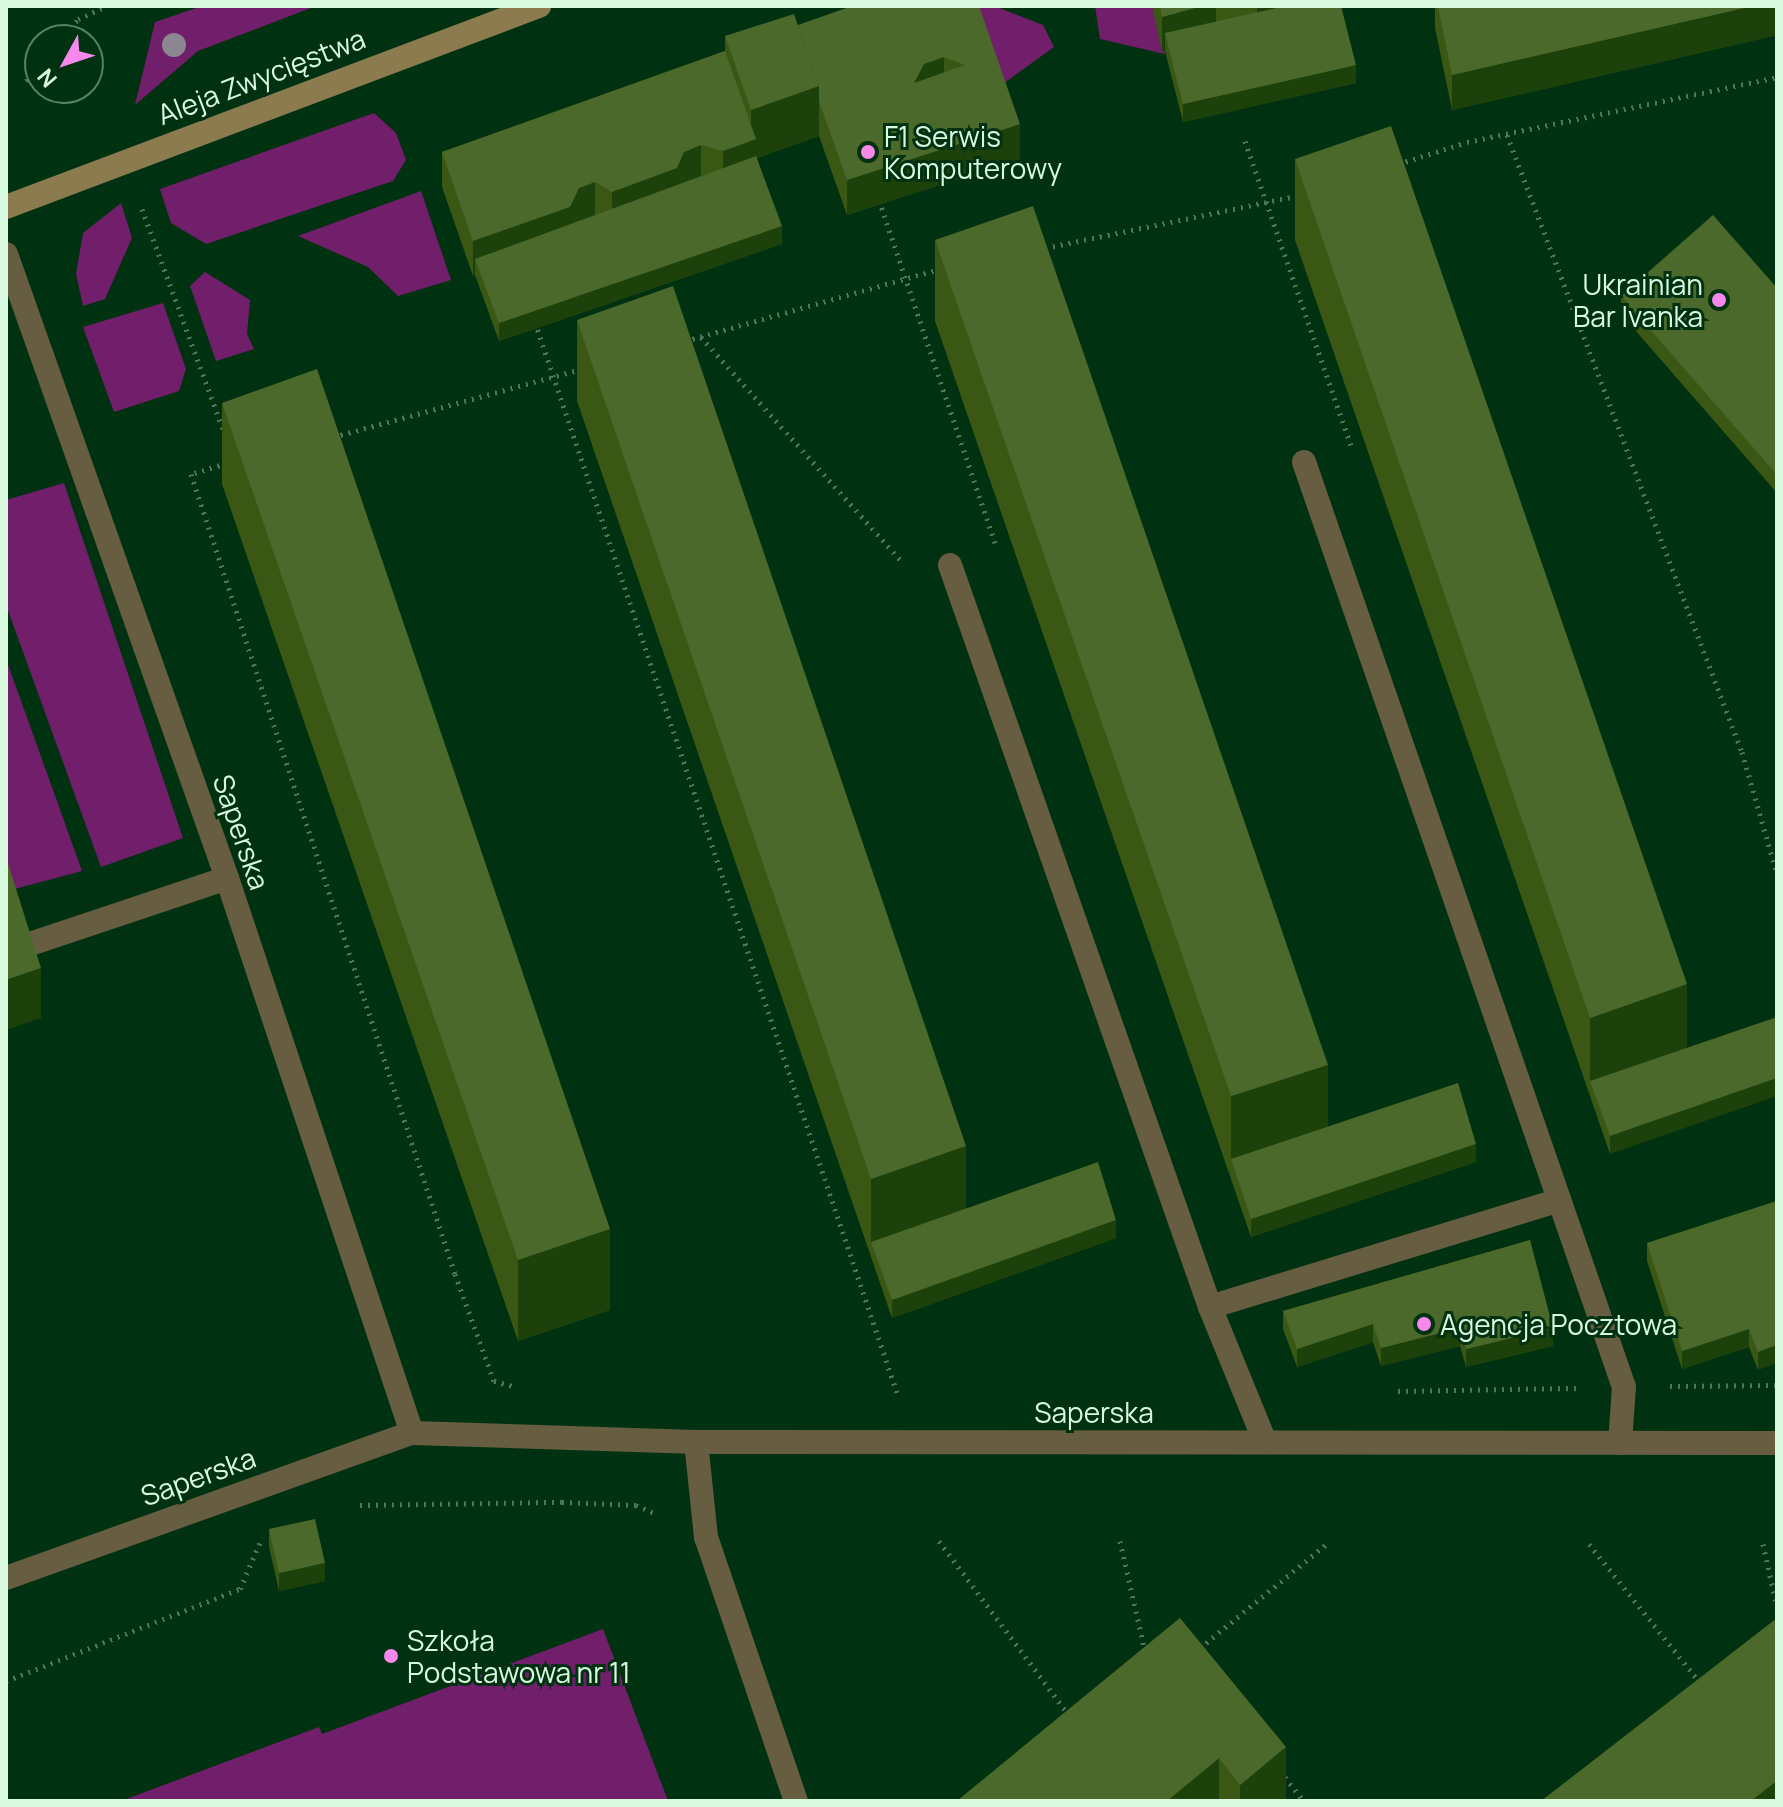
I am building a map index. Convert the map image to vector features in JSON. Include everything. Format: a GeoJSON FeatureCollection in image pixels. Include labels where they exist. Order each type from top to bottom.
{"type":"FeatureCollection","features":[{"type":"Feature","properties":{"kind":"street","name":"Aleja Zwycięstwa"},"geometry":{"type":"LineString","coordinates":[[6,207],[539,6]]}},
{"type":"Feature","properties":{"kind":"street","name":"Saperska"},"geometry":{"type":"LineString","coordinates":[[6,254],[227,878],[412,1433]]}},
{"type":"Feature","properties":{"kind":"street"},"geometry":{"type":"LineString","coordinates":[[1304,462],[1624,1387],[1620,1443]]}},
{"type":"Feature","properties":{"kind":"street"},"geometry":{"type":"LineString","coordinates":[[950,565],[1210,1307],[1265,1442]]}},
{"type":"Feature","properties":{"kind":"street"},"geometry":{"type":"LineString","coordinates":[[6,952],[227,878]]}},
{"type":"Feature","properties":{"kind":"street"},"geometry":{"type":"LineString","coordinates":[[1210,1307],[1559,1200]]}},
{"type":"Feature","properties":{"kind":"street","name":"Saperska"},"geometry":{"type":"LineString","coordinates":[[6,1578],[412,1433],[696,1442],[1777,1443]]}},
{"type":"Feature","properties":{"kind":"street"},"geometry":{"type":"LineString","coordinates":[[696,1442],[706,1537],[796,1801]]}},
{"type":"Feature","properties":{"kind":"path"},"geometry":{"type":"LineString","coordinates":[[74,24],[107,6]]}},
{"type":"Feature","properties":{"kind":"path"},"geometry":{"type":"LineString","coordinates":[[1391,166],[1506,135],[1777,77]]}},
{"type":"Feature","properties":{"kind":"path"},"geometry":{"type":"LineString","coordinates":[[1506,135],[1742,752],[1777,874]]}},
{"type":"Feature","properties":{"kind":"path"},"geometry":{"type":"LineString","coordinates":[[1245,141],[1352,445]]}},
{"type":"Feature","properties":{"kind":"path"},"geometry":{"type":"LineString","coordinates":[[1040,249],[1270,205],[1315,190]]}},
{"type":"Feature","properties":{"kind":"path"},"geometry":{"type":"LineString","coordinates":[[877,192],[947,403]]}},
{"type":"Feature","properties":{"kind":"path"},"geometry":{"type":"LineString","coordinates":[[142,209],[225,434]]}},
{"type":"Feature","properties":{"kind":"path"},"geometry":{"type":"LineString","coordinates":[[671,345],[903,276],[949,267]]}},
{"type":"Feature","properties":{"kind":"path"},"geometry":{"type":"LineString","coordinates":[[533,316],[897,1393]]}},
{"type":"Feature","properties":{"kind":"path"},"geometry":{"type":"LineString","coordinates":[[700,337],[915,576],[998,550]]}},
{"type":"Feature","properties":{"kind":"path"},"geometry":{"type":"LineString","coordinates":[[328,438],[598,365]]}},
{"type":"Feature","properties":{"kind":"path"},"geometry":{"type":"LineString","coordinates":[[235,461],[191,474],[489,1368],[494,1381],[522,1389]]}},
{"type":"Feature","properties":{"kind":"path"},"geometry":{"type":"LineString","coordinates":[[1386,1392],[1777,1385]]}},
{"type":"Feature","properties":{"kind":"path"},"geometry":{"type":"LineString","coordinates":[[882,1393],[913,1393]]}},
{"type":"Feature","properties":{"kind":"path"},"geometry":{"type":"LineString","coordinates":[[348,1508],[636,1505],[659,1515],[667,1526]]}},
{"type":"Feature","properties":{"kind":"path"},"geometry":{"type":"LineString","coordinates":[[6,1681],[240,1589],[264,1532],[273,1529]]}},
{"type":"Feature","properties":{"kind":"path"},"geometry":{"type":"LineString","coordinates":[[939,1541],[1079,1728]]}},
{"type":"Feature","properties":{"kind":"path"},"geometry":{"type":"LineString","coordinates":[[1120,1541],[1146,1658]]}},
{"type":"Feature","properties":{"kind":"path"},"geometry":{"type":"LineString","coordinates":[[1190,1657],[1329,1542]]}},
{"type":"Feature","properties":{"kind":"path"},"geometry":{"type":"LineString","coordinates":[[1589,1544],[1705,1688]]}},
{"type":"Feature","properties":{"kind":"path"},"geometry":{"type":"LineString","coordinates":[[1763,1544],[1777,1607]]}},
{"type":"Feature","properties":{"kind":"path"},"geometry":{"type":"LineString","coordinates":[[1275,1765],[1304,1801]]}},
{"type":"Feature","properties":{"kind":"shaded area"},"geometry":{"type":"Polygon","coordinates":[[[202,6],[316,6],[198,51],[135,105],[155,22],[202,6]]]}},
{"type":"Feature","properties":{"kind":"shaded area"},"geometry":{"type":"Polygon","coordinates":[[[978,6],[994,6],[1043,25],[1054,47],[1003,84],[978,6]]]}},
{"type":"Feature","properties":{"kind":"shaded area"},"geometry":{"type":"Polygon","coordinates":[[[1095,6],[1152,6],[1165,54],[1100,39],[1095,6]]]}},
{"type":"Feature","properties":{"kind":"shaded area"},"geometry":{"type":"Polygon","coordinates":[[[374,113],[396,133],[406,160],[393,181],[206,244],[171,223],[160,189],[374,113]]]}},
{"type":"Feature","properties":{"kind":"shaded area"},"geometry":{"type":"Polygon","coordinates":[[[421,191],[451,280],[398,296],[368,267],[298,236],[421,191]]]}},
{"type":"Feature","properties":{"kind":"shaded area"},"geometry":{"type":"Polygon","coordinates":[[[121,203],[132,238],[105,299],[83,306],[76,274],[83,233],[121,203]]]}},
{"type":"Feature","properties":{"kind":"shaded area"},"geometry":{"type":"Polygon","coordinates":[[[205,272],[250,300],[247,334],[254,349],[216,361],[190,286],[205,272]]]}},
{"type":"Feature","properties":{"kind":"shaded area"},"geometry":{"type":"Polygon","coordinates":[[[163,303],[186,369],[179,391],[114,412],[83,327],[163,303]]]}},
{"type":"Feature","properties":{"kind":"shaded area"},"geometry":{"type":"Polygon","coordinates":[[[64,483],[183,838],[101,867],[6,605],[6,500],[64,483]]]}},
{"type":"Feature","properties":{"kind":"shaded area"},"geometry":{"type":"Polygon","coordinates":[[[6,659],[82,871],[11,890],[6,876],[6,659]]]}},
{"type":"Feature","properties":{"kind":"shaded area"},"geometry":{"type":"Polygon","coordinates":[[[603,1629],[668,1801],[121,1801],[319,1727],[322,1734],[603,1629]]]}},
{"type":"Feature","properties":{"kind":"building"},"geometry":{"type":"Polygon","coordinates":[[[852,6],[979,6],[1020,124],[847,180],[819,101],[819,86],[798,25],[852,6]],[[944,57],[924,64],[914,83],[965,65],[944,57]]]}},
{"type":"Feature","properties":{"kind":"building"},"geometry":{"type":"Polygon","coordinates":[[[1160,6],[1202,6],[1162,17],[1160,6]]]}},
{"type":"Feature","properties":{"kind":"building"},"geometry":{"type":"Polygon","coordinates":[[[1285,6],[1341,6],[1356,65],[1183,104],[1165,33],[1285,6]]]}},
{"type":"Feature","properties":{"kind":"building"},"geometry":{"type":"Polygon","coordinates":[[[1438,6],[1753,6],[1452,75],[1438,6]]]}},
{"type":"Feature","properties":{"kind":"building"},"geometry":{"type":"Polygon","coordinates":[[[794,14],[819,86],[751,110],[725,36],[794,14]]]}},
{"type":"Feature","properties":{"kind":"building"},"geometry":{"type":"Polygon","coordinates":[[[725,51],[756,139],[723,151],[701,145],[684,152],[677,168],[612,192],[595,182],[579,188],[570,207],[473,241],[442,152],[725,51]]]}},
{"type":"Feature","properties":{"kind":"building"},"geometry":{"type":"Polygon","coordinates":[[[1391,126],[1687,984],[1590,1018],[1295,159],[1391,126]]]}},
{"type":"Feature","properties":{"kind":"building"},"geometry":{"type":"Polygon","coordinates":[[[756,156],[782,226],[499,323],[475,259],[756,156]]]}},
{"type":"Feature","properties":{"kind":"building"},"geometry":{"type":"Polygon","coordinates":[[[1033,206],[1328,1065],[1231,1096],[935,240],[1033,206]]]}},
{"type":"Feature","properties":{"kind":"building"},"geometry":{"type":"Polygon","coordinates":[[[1713,215],[1777,288],[1777,475],[1621,296],[1713,215]]]}},
{"type":"Feature","properties":{"kind":"building"},"geometry":{"type":"Polygon","coordinates":[[[673,286],[966,1146],[871,1179],[577,320],[673,286]]]}},
{"type":"Feature","properties":{"kind":"building"},"geometry":{"type":"Polygon","coordinates":[[[317,369],[610,1229],[518,1260],[222,403],[317,369]]]}},
{"type":"Feature","properties":{"kind":"building"},"geometry":{"type":"Polygon","coordinates":[[[6,857],[41,968],[6,980],[6,857]]]}},
{"type":"Feature","properties":{"kind":"building"},"geometry":{"type":"Polygon","coordinates":[[[1777,1017],[1777,1078],[1610,1136],[1590,1081],[1777,1017]]]}},
{"type":"Feature","properties":{"kind":"building"},"geometry":{"type":"Polygon","coordinates":[[[1458,1083],[1476,1144],[1251,1219],[1231,1159],[1458,1083]]]}},
{"type":"Feature","properties":{"kind":"building"},"geometry":{"type":"Polygon","coordinates":[[[1098,1162],[1116,1220],[892,1300],[871,1242],[1098,1162]]]}},
{"type":"Feature","properties":{"kind":"building"},"geometry":{"type":"Polygon","coordinates":[[[1777,1201],[1777,1345],[1758,1352],[1749,1329],[1682,1351],[1647,1243],[1777,1201]]]}},
{"type":"Feature","properties":{"kind":"building"},"geometry":{"type":"Polygon","coordinates":[[[1530,1240],[1553,1328],[1466,1349],[1460,1328],[1381,1348],[1373,1324],[1297,1349],[1283,1311],[1530,1240]]]}},
{"type":"Feature","properties":{"kind":"building"},"geometry":{"type":"Polygon","coordinates":[[[315,1519],[325,1563],[279,1573],[269,1529],[315,1519]]]}},
{"type":"Feature","properties":{"kind":"building"},"geometry":{"type":"Polygon","coordinates":[[[1180,1618],[1286,1747],[1240,1785],[1219,1758],[1167,1801],[957,1801],[1180,1618]]]}},
{"type":"Feature","properties":{"kind":"building"},"geometry":{"type":"Polygon","coordinates":[[[1777,1618],[1777,1781],[1751,1801],[1541,1801],[1777,1618]]]}},
{"type":"Feature","properties":{"kind":"place","name":"F1 Serwis Komputerowy"},"geometry":{"type":"Point","coordinates":[868,152]}},
{"type":"Feature","properties":{"kind":"place","name":"Ukrainian Bar Ivanka"},"geometry":{"type":"Point","coordinates":[1719,300]}},
{"type":"Feature","properties":{"kind":"place","name":"Agencja Pocztowa"},"geometry":{"type":"Point","coordinates":[1424,1324]}},
{"type":"Feature","properties":{"kind":"place","name":"Szkoła Podstawowa nr 11"},"geometry":{"type":"Point","coordinates":[391,1656]}}]}
